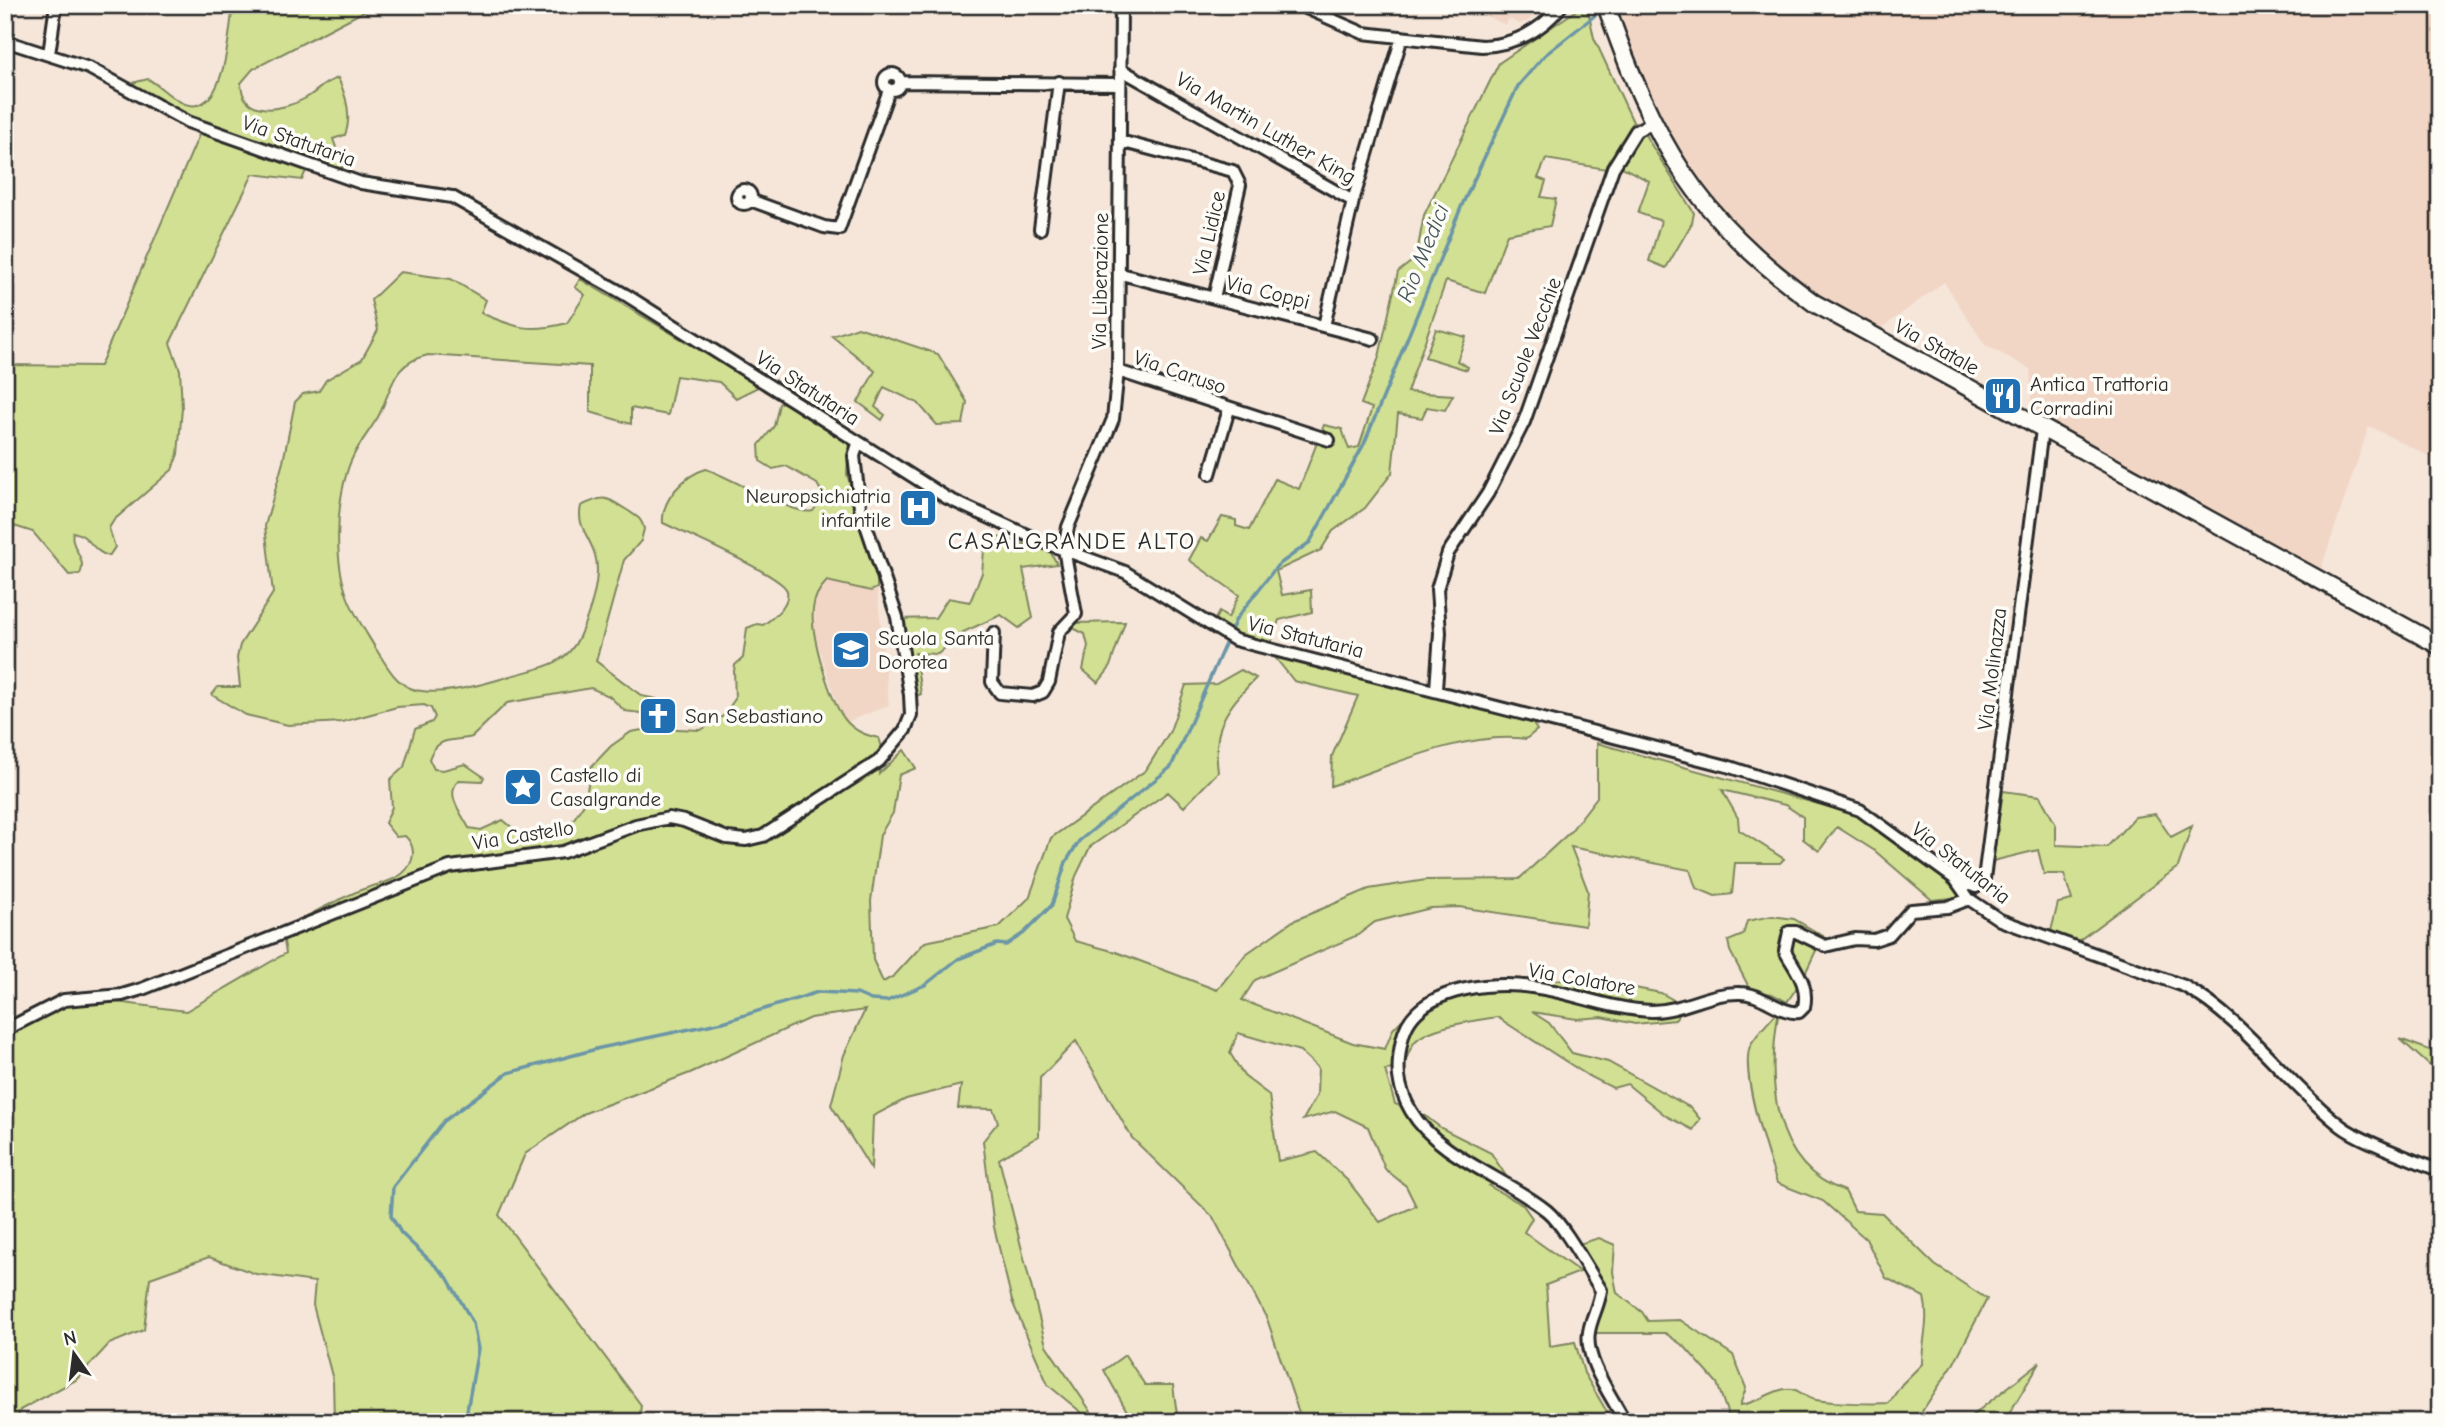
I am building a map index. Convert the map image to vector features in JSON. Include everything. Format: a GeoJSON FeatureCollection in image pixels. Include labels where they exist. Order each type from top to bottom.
{"type":"FeatureCollection","features":[{"type":"Feature","properties":{"kind":"main road","name":"Via Statale"},"geometry":{"type":"LineString","coordinates":[[1606,8],[1651,123],[1699,197],[1738,240],[1782,280],[1814,303],[2042,430],[2440,646]]}},
{"type":"Feature","properties":{"kind":"street"},"geometry":{"type":"LineString","coordinates":[[49,54],[56,5]]}},
{"type":"Feature","properties":{"kind":"street","name":"Via Liberazione"},"geometry":{"type":"LineString","coordinates":[[1064,549],[1068,527],[1113,419],[1118,371],[1121,274],[1121,5]]}},
{"type":"Feature","properties":{"kind":"street"},"geometry":{"type":"LineString","coordinates":[[1299,5],[1363,33],[1482,46],[1500,45],[1541,27],[1562,5]]}},
{"type":"Feature","properties":{"kind":"street","name":"Via Martin Luther King"},"geometry":{"type":"LineString","coordinates":[[1121,69],[1353,201],[1402,37]]}},
{"type":"Feature","properties":{"kind":"street","name":"Via Statutaria"},"geometry":{"type":"LineString","coordinates":[[5,41],[89,68],[188,122],[361,183],[452,197],[626,295],[949,500],[1125,572],[1235,640],[1436,689],[1727,766],[1860,810],[1955,879],[1969,899],[2000,920],[2184,986],[2202,996],[2343,1128],[2440,1171]]}},
{"type":"Feature","properties":{"kind":"street"},"geometry":{"type":"LineString","coordinates":[[750,200],[824,227],[839,229],[889,90],[896,89],[900,82],[1119,83]]}},
{"type":"Feature","properties":{"kind":"street"},"geometry":{"type":"LineString","coordinates":[[1040,229],[1059,82]]}},
{"type":"Feature","properties":{"kind":"street","name":"Via Scuole Vecchie"},"geometry":{"type":"LineString","coordinates":[[1436,689],[1440,632],[1437,589],[1448,553],[1488,493],[1524,422],[1613,168],[1636,131],[1651,123]]}},
{"type":"Feature","properties":{"kind":"street","name":"Via Lidice"},"geometry":{"type":"LineString","coordinates":[[1120,141],[1233,171],[1238,176],[1240,185],[1214,298]]}},
{"type":"Feature","properties":{"kind":"street","name":"Via Coppi"},"geometry":{"type":"LineString","coordinates":[[1324,326],[1353,201]]}},
{"type":"Feature","properties":{"kind":"street","name":"Via Coppi"},"geometry":{"type":"LineString","coordinates":[[1121,274],[1373,339]]}},
{"type":"Feature","properties":{"kind":"street","name":"Via Caruso"},"geometry":{"type":"LineString","coordinates":[[1118,371],[1329,440]]}},
{"type":"Feature","properties":{"kind":"street","name":"Via Caruso"},"geometry":{"type":"LineString","coordinates":[[1210,474],[1229,409]]}},
{"type":"Feature","properties":{"kind":"street","name":"Via Molinazza"},"geometry":{"type":"LineString","coordinates":[[1955,879],[1976,887],[1984,879],[2042,430]]}},
{"type":"Feature","properties":{"kind":"street","name":"Via Castello"},"geometry":{"type":"LineString","coordinates":[[5,1030],[64,1000],[131,993],[450,867],[563,852],[636,825],[669,818],[736,840],[763,836],[874,766],[901,737],[909,723],[911,705],[897,617],[860,507],[854,456],[858,444]]}},
{"type":"Feature","properties":{"kind":"street"},"geometry":{"type":"LineString","coordinates":[[994,633],[992,682],[1000,693],[1033,696],[1043,692],[1049,682],[1059,632],[1076,614],[1064,549]]}},
{"type":"Feature","properties":{"kind":"street","name":"Via Colatore"},"geometry":{"type":"LineString","coordinates":[[1625,1422],[1593,1360],[1588,1333],[1598,1311],[1601,1290],[1550,1213],[1450,1150],[1413,1115],[1401,1092],[1396,1067],[1403,1035],[1412,1016],[1445,994],[1503,986],[1532,986],[1651,1011],[1681,1009],[1738,993],[1762,997],[1787,1011],[1799,1012],[1804,1007],[1805,990],[1800,973],[1785,951],[1789,932],[1796,932],[1825,946],[1854,939],[1874,940],[1889,935],[1912,910],[1948,907],[1969,899]]}},
{"type":"Feature","properties":{"kind":"shaded area"},"geometry":{"type":"Polygon","coordinates":[[[1462,5],[1542,5],[1529,21],[1519,24],[1509,19],[1506,25],[1462,5]]]}},
{"type":"Feature","properties":{"kind":"shaded area"},"geometry":{"type":"Polygon","coordinates":[[[1613,5],[2440,5],[2440,462],[2369,426],[2319,575],[2105,450],[2032,413],[2030,369],[1985,345],[1944,282],[1878,331],[1800,285],[1749,241],[1698,187],[1656,120],[1613,5]]]}},
{"type":"Feature","properties":{"kind":"shaded area","name":"Scuola Santa Dorotea"},"geometry":{"type":"Polygon","coordinates":[[[827,581],[871,591],[877,588],[889,705],[847,722],[838,707],[815,636],[814,600],[827,581]]]}},
{"type":"Feature","properties":{"kind":"green space"},"geometry":{"type":"Polygon","coordinates":[[[233,5],[376,5],[253,69],[241,83],[248,102],[256,107],[276,108],[297,103],[338,78],[346,99],[348,121],[345,135],[333,139],[343,167],[335,169],[310,161],[302,180],[253,174],[170,343],[180,370],[182,408],[178,454],[172,470],[114,520],[109,528],[115,547],[109,556],[99,551],[83,536],[73,532],[72,538],[82,568],[80,574],[69,575],[33,532],[14,526],[5,538],[5,365],[100,366],[199,135],[196,126],[128,84],[148,79],[183,103],[201,104],[211,96],[218,83],[227,49],[233,5]]]}},
{"type":"Feature","properties":{"kind":"green space"},"geometry":{"type":"Polygon","coordinates":[[[1587,5],[1594,38],[1633,122],[1606,169],[1546,159],[1538,178],[1546,181],[1541,197],[1556,199],[1550,226],[1507,234],[1485,293],[1446,281],[1407,392],[1453,395],[1445,410],[1427,407],[1422,418],[1398,414],[1392,473],[1365,508],[1333,531],[1321,550],[1276,571],[1282,595],[1311,590],[1312,612],[1279,620],[1271,643],[1238,635],[1214,621],[1219,612],[1228,618],[1239,595],[1189,560],[1201,538],[1208,541],[1222,517],[1236,520],[1236,526],[1249,530],[1275,479],[1299,489],[1324,425],[1342,429],[1349,449],[1359,447],[1372,408],[1361,404],[1379,357],[1398,272],[1416,258],[1424,215],[1499,63],[1587,5]]]}},
{"type":"Feature","properties":{"kind":"green space"},"geometry":{"type":"Polygon","coordinates":[[[1642,130],[1694,213],[1692,223],[1666,268],[1649,261],[1661,221],[1638,213],[1649,181],[1618,165],[1642,130]]]}},
{"type":"Feature","properties":{"kind":"green space"},"geometry":{"type":"Polygon","coordinates":[[[400,272],[451,279],[486,300],[481,313],[514,325],[543,328],[567,323],[585,295],[575,287],[580,279],[760,386],[736,398],[719,382],[676,376],[668,415],[631,408],[631,424],[590,412],[590,366],[428,355],[416,359],[399,371],[378,417],[347,472],[338,535],[340,569],[348,598],[386,666],[404,685],[431,692],[457,689],[547,666],[565,656],[579,637],[596,585],[597,564],[580,520],[581,506],[596,500],[609,500],[638,518],[644,529],[641,541],[624,560],[596,661],[642,696],[657,699],[657,704],[648,714],[625,711],[609,696],[591,688],[507,703],[472,737],[441,743],[432,751],[429,759],[434,769],[443,770],[465,764],[484,777],[482,781],[459,780],[453,791],[456,804],[469,828],[481,830],[503,820],[527,840],[563,835],[585,802],[591,767],[611,746],[631,732],[653,728],[701,730],[723,716],[735,699],[735,665],[743,658],[747,628],[763,625],[776,615],[786,601],[787,591],[782,584],[751,565],[663,523],[663,514],[676,489],[690,477],[706,469],[792,508],[813,511],[824,496],[817,484],[786,466],[773,469],[760,461],[759,445],[774,426],[779,404],[786,400],[849,443],[847,474],[877,578],[877,588],[871,591],[827,581],[819,590],[813,609],[813,620],[818,651],[828,684],[847,722],[862,733],[879,738],[882,747],[879,774],[904,750],[916,768],[899,775],[893,813],[880,835],[871,901],[873,960],[883,982],[894,976],[925,942],[999,927],[1029,898],[1051,838],[1146,770],[1170,731],[1186,685],[1216,684],[1241,670],[1256,678],[1229,709],[1219,730],[1218,772],[1184,807],[1168,792],[1090,847],[1076,876],[1064,919],[1075,941],[1116,952],[1217,990],[1246,954],[1293,921],[1369,889],[1426,880],[1519,879],[1570,832],[1597,797],[1597,743],[1858,815],[1944,878],[1961,897],[1932,900],[1875,851],[1837,827],[1819,851],[1803,839],[1803,817],[1785,805],[1722,790],[1738,818],[1739,830],[1784,859],[1780,863],[1735,863],[1732,894],[1715,896],[1696,888],[1690,870],[1571,847],[1588,891],[1585,926],[1459,907],[1431,908],[1375,922],[1358,935],[1255,980],[1242,1000],[1353,1043],[1385,1049],[1393,1029],[1422,999],[1471,982],[1531,979],[1603,982],[1661,993],[1686,1007],[1675,1020],[1635,1024],[1602,1017],[1577,1019],[1532,1012],[1549,1023],[1572,1053],[1608,1062],[1691,1108],[1700,1119],[1693,1130],[1666,1116],[1627,1084],[1613,1088],[1587,1075],[1497,1017],[1452,1025],[1420,1037],[1409,1052],[1403,1068],[1385,1070],[1395,1104],[1424,1115],[1441,1128],[1491,1153],[1506,1176],[1489,1186],[1523,1205],[1532,1218],[1524,1232],[1580,1272],[1546,1285],[1550,1346],[1575,1342],[1584,1373],[1613,1422],[1302,1422],[1267,1319],[1213,1217],[1132,1138],[1076,1041],[1040,1078],[1039,1136],[999,1159],[1046,1345],[1098,1422],[1093,1422],[1048,1385],[1012,1301],[994,1227],[983,1141],[998,1122],[993,1109],[958,1108],[961,1085],[906,1099],[873,1116],[871,1169],[831,1105],[844,1055],[865,1010],[810,1018],[690,1073],[585,1113],[525,1154],[499,1215],[641,1405],[639,1422],[334,1422],[333,1380],[313,1305],[315,1282],[256,1274],[209,1257],[150,1278],[144,1330],[109,1344],[76,1380],[20,1410],[17,1422],[5,1422],[5,1027],[55,1004],[100,1000],[186,1011],[286,953],[282,930],[347,896],[397,877],[406,870],[412,860],[413,850],[409,840],[405,836],[396,837],[385,823],[392,807],[390,780],[404,767],[415,729],[432,722],[435,717],[431,708],[424,705],[397,707],[342,722],[288,725],[246,715],[212,695],[218,687],[240,687],[237,658],[240,645],[273,593],[265,526],[283,462],[295,402],[303,394],[319,391],[326,380],[362,359],[378,330],[371,300],[400,272]],[[1238,1033],[1230,1053],[1244,1076],[1269,1095],[1278,1161],[1317,1152],[1348,1181],[1380,1222],[1416,1206],[1406,1186],[1385,1169],[1368,1127],[1335,1111],[1303,1120],[1317,1095],[1318,1068],[1300,1051],[1238,1033]]]}},
{"type":"Feature","properties":{"kind":"green space"},"geometry":{"type":"Polygon","coordinates":[[[858,327],[938,354],[967,402],[963,424],[937,425],[918,403],[884,387],[875,407],[885,415],[882,420],[858,402],[875,371],[832,336],[858,327]]]}},
{"type":"Feature","properties":{"kind":"green space"},"geometry":{"type":"Polygon","coordinates":[[[1436,329],[1466,337],[1457,361],[1468,367],[1467,370],[1425,357],[1436,329]]]}},
{"type":"Feature","properties":{"kind":"green space"},"geometry":{"type":"Polygon","coordinates":[[[998,537],[1050,551],[1057,564],[1023,569],[1033,618],[1019,628],[1001,615],[963,632],[938,654],[915,653],[921,694],[911,698],[898,619],[935,618],[948,598],[970,602],[982,573],[985,540],[998,537]]]}},
{"type":"Feature","properties":{"kind":"green space"},"geometry":{"type":"Polygon","coordinates":[[[1125,622],[1109,669],[1098,683],[1083,670],[1088,646],[1085,634],[1073,628],[1072,623],[1125,622]]]}},
{"type":"Feature","properties":{"kind":"green space"},"geometry":{"type":"Polygon","coordinates":[[[1274,656],[1529,718],[1537,730],[1526,739],[1479,740],[1427,752],[1331,786],[1332,756],[1358,696],[1294,681],[1274,656]]]}},
{"type":"Feature","properties":{"kind":"green space"},"geometry":{"type":"Polygon","coordinates":[[[2003,791],[2040,796],[2056,825],[2056,845],[2107,847],[2135,817],[2155,814],[2171,837],[2192,826],[2178,867],[2078,941],[2051,931],[2058,903],[2072,900],[2064,874],[2044,874],[2038,850],[1993,861],[2003,791]]]}},
{"type":"Feature","properties":{"kind":"green space"},"geometry":{"type":"Polygon","coordinates":[[[1772,916],[1794,919],[1823,936],[1802,980],[1787,1002],[1772,994],[1751,991],[1730,951],[1728,941],[1743,935],[1747,921],[1772,916]]]}},
{"type":"Feature","properties":{"kind":"green space"},"geometry":{"type":"Polygon","coordinates":[[[1779,1010],[1775,1036],[1775,1090],[1779,1116],[1788,1140],[1801,1162],[1820,1179],[1845,1191],[1855,1211],[1882,1213],[1935,1265],[1987,1299],[1954,1363],[1915,1422],[1804,1422],[1768,1416],[1728,1415],[1717,1383],[1685,1347],[1665,1333],[1596,1333],[1586,1328],[1598,1291],[1575,1245],[1599,1238],[1615,1245],[1613,1272],[1617,1293],[1642,1312],[1648,1321],[1680,1320],[1733,1355],[1746,1388],[1740,1405],[1785,1389],[1795,1390],[1818,1400],[1889,1403],[1902,1384],[1922,1364],[1926,1323],[1924,1297],[1886,1278],[1866,1239],[1823,1201],[1777,1183],[1751,1092],[1748,1056],[1751,1044],[1779,1010]]]}},
{"type":"Feature","properties":{"kind":"green space"},"geometry":{"type":"Polygon","coordinates":[[[2400,1039],[2440,1054],[2440,1075],[2400,1039]]]}},
{"type":"Feature","properties":{"kind":"green space"},"geometry":{"type":"Polygon","coordinates":[[[1125,1355],[1145,1385],[1173,1385],[1178,1422],[1133,1422],[1104,1370],[1125,1355]]]}},
{"type":"Feature","properties":{"kind":"green space"},"geometry":{"type":"Polygon","coordinates":[[[2040,1362],[2006,1419],[1964,1422],[2040,1362]]]}},
{"type":"Feature","properties":{"kind":"waterway","name":"Rio Medici"},"geometry":{"type":"LineString","coordinates":[[465,1422],[478,1349],[473,1323],[447,1277],[401,1233],[391,1216],[393,1187],[444,1121],[508,1073],[600,1048],[723,1022],[818,992],[857,994],[871,1000],[887,1001],[925,985],[958,959],[997,944],[1006,945],[1024,933],[1052,905],[1066,862],[1079,841],[1171,767],[1236,619],[1277,566],[1310,542],[1364,444],[1462,205],[1518,86],[1545,55],[1603,9]]}},
{"type":"Feature","properties":{"kind":"place","name":"Antica Trattoria Corradini"},"geometry":{"type":"Point","coordinates":[2003,396]}},
{"type":"Feature","properties":{"kind":"place","name":"Neuropsichiatria infantile"},"geometry":{"type":"Point","coordinates":[918,508]}},
{"type":"Feature","properties":{"kind":"place","name":"Scuola Santa Dorotea"},"geometry":{"type":"Point","coordinates":[851,650]}},
{"type":"Feature","properties":{"kind":"place","name":"San Sebastiano"},"geometry":{"type":"Point","coordinates":[658,716]}},
{"type":"Feature","properties":{"kind":"place","name":"Castello di Casalgrande"},"geometry":{"type":"Point","coordinates":[523,787]}},
{"type":"Feature","properties":{"kind":"district","name":"CASALGRANDE ALTO"},"geometry":{"type":"Point","coordinates":[1072,541]}}]}
